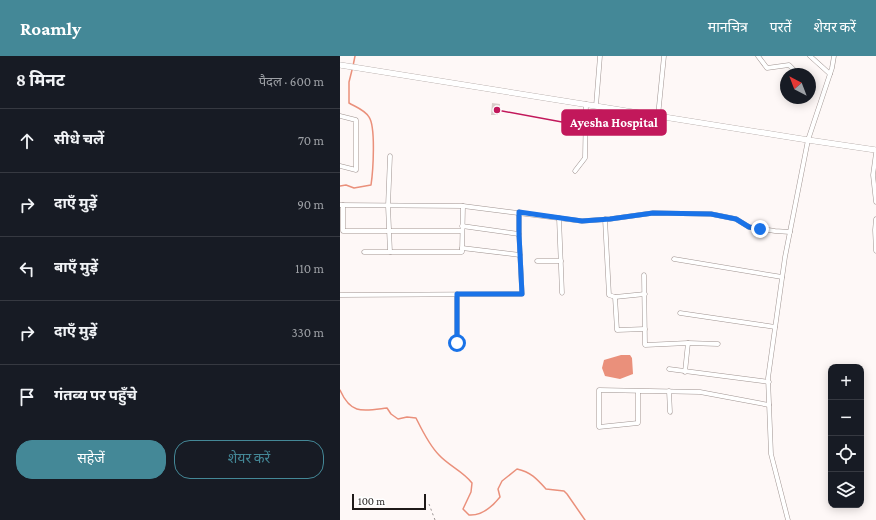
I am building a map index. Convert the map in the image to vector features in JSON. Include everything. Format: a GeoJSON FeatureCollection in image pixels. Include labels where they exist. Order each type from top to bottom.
{"type":"FeatureCollection","features":[{"type":"Feature","properties":{"kind":"main road"},"geometry":{"type":"LineString","coordinates":[[340,66],[876,150]]}},
{"type":"Feature","properties":{"kind":"street"},"geometry":{"type":"LineString","coordinates":[[596,106],[600,56]]}},
{"type":"Feature","properties":{"kind":"street"},"geometry":{"type":"LineString","coordinates":[[658,116],[664,56]]}},
{"type":"Feature","properties":{"kind":"street"},"geometry":{"type":"LineString","coordinates":[[758,56],[767,68],[789,65],[792,68]]}},
{"type":"Feature","properties":{"kind":"street"},"geometry":{"type":"LineString","coordinates":[[810,56],[830,74]]}},
{"type":"Feature","properties":{"kind":"street"},"geometry":{"type":"LineString","coordinates":[[788,520],[771,454],[769,382],[782,277],[808,140],[830,74],[834,56]]}},
{"type":"Feature","properties":{"kind":"street"},"geometry":{"type":"LineString","coordinates":[[575,171],[585,158],[586,104]]}},
{"type":"Feature","properties":{"kind":"street"},"geometry":{"type":"LineString","coordinates":[[340,116],[356,120],[356,170],[340,166]]}},
{"type":"Feature","properties":{"kind":"street"},"geometry":{"type":"LineString","coordinates":[[876,153],[873,175],[876,202]]}},
{"type":"Feature","properties":{"kind":"street"},"geometry":{"type":"LineString","coordinates":[[390,156],[388,206],[390,252]]}},
{"type":"Feature","properties":{"kind":"street"},"geometry":{"type":"LineString","coordinates":[[519,234],[462,229],[344,230],[341,205],[463,206],[582,221],[653,213],[711,214],[736,219],[749,227],[790,232]]}},
{"type":"Feature","properties":{"kind":"street"},"geometry":{"type":"LineString","coordinates":[[364,252],[462,252],[463,206]]}},
{"type":"Feature","properties":{"kind":"street"},"geometry":{"type":"LineString","coordinates":[[340,295],[522,294],[519,212]]}},
{"type":"Feature","properties":{"kind":"street"},"geometry":{"type":"LineString","coordinates":[[559,218],[562,293]]}},
{"type":"Feature","properties":{"kind":"street"},"geometry":{"type":"LineString","coordinates":[[605,219],[609,296],[615,297],[644,294]]}},
{"type":"Feature","properties":{"kind":"street"},"geometry":{"type":"LineString","coordinates":[[876,219],[876,252]]}},
{"type":"Feature","properties":{"kind":"street"},"geometry":{"type":"LineString","coordinates":[[462,248],[520,255]]}},
{"type":"Feature","properties":{"kind":"street"},"geometry":{"type":"LineString","coordinates":[[674,259],[782,277]]}},
{"type":"Feature","properties":{"kind":"street"},"geometry":{"type":"LineString","coordinates":[[537,261],[561,261]]}},
{"type":"Feature","properties":{"kind":"street"},"geometry":{"type":"LineString","coordinates":[[644,275],[645,345],[688,343],[718,344]]}},
{"type":"Feature","properties":{"kind":"street"},"geometry":{"type":"LineString","coordinates":[[457,294],[457,343]]}},
{"type":"Feature","properties":{"kind":"street"},"geometry":{"type":"LineString","coordinates":[[615,297],[617,330],[645,329]]}},
{"type":"Feature","properties":{"kind":"street"},"geometry":{"type":"LineString","coordinates":[[680,313],[776,327]]}},
{"type":"Feature","properties":{"kind":"street"},"geometry":{"type":"LineString","coordinates":[[685,372],[688,343]]}},
{"type":"Feature","properties":{"kind":"street"},"geometry":{"type":"LineString","coordinates":[[668,369],[769,382]]}},
{"type":"Feature","properties":{"kind":"street"},"geometry":{"type":"LineString","coordinates":[[638,391],[638,423],[599,427],[598,390],[700,392],[770,405]]}},
{"type":"Feature","properties":{"kind":"street"},"geometry":{"type":"LineString","coordinates":[[669,391],[670,412]]}},
{"type":"Feature","properties":{"kind":"path"},"geometry":{"type":"LineString","coordinates":[[429,504],[435,520]]}},
{"type":"Feature","properties":{"kind":"shaded area"},"geometry":{"type":"Polygon","coordinates":[[[621,355],[630,355],[632,358],[633,374],[620,379],[605,376],[602,368],[604,360],[621,355]]]}},
{"type":"Feature","properties":{"kind":"building"},"geometry":{"type":"Polygon","coordinates":[[[492,103],[500,104],[498,115],[491,115],[492,103]]]}},
{"type":"Feature","properties":{"kind":"waterway"},"geometry":{"type":"LineString","coordinates":[[353,66],[355,56]]}},
{"type":"Feature","properties":{"kind":"waterway"},"geometry":{"type":"LineString","coordinates":[[340,186],[346,185],[354,188],[371,185],[372,179],[373,130],[369,117],[365,112],[349,103],[349,82],[352,70]]}},
{"type":"Feature","properties":{"kind":"waterway"},"geometry":{"type":"LineString","coordinates":[[340,390],[349,404],[359,410],[387,408],[391,414],[398,419],[407,417],[416,418],[435,451],[472,483],[471,492],[463,509],[469,515],[478,514],[494,504],[500,497],[498,489],[502,481],[517,469],[530,474],[546,489],[564,491],[585,520]]}},
{"type":"Feature","properties":{"kind":"place","name":"Ayesha Hospital"},"geometry":{"type":"Point","coordinates":[497,110]}},
{"type":"Feature","properties":{"kind":"route"},"geometry":{"type":"LineString","coordinates":[[457,343],[457,294],[522,294],[519,212],[582,221],[653,213],[711,214],[736,219],[749,227],[760,229]]}}]}
